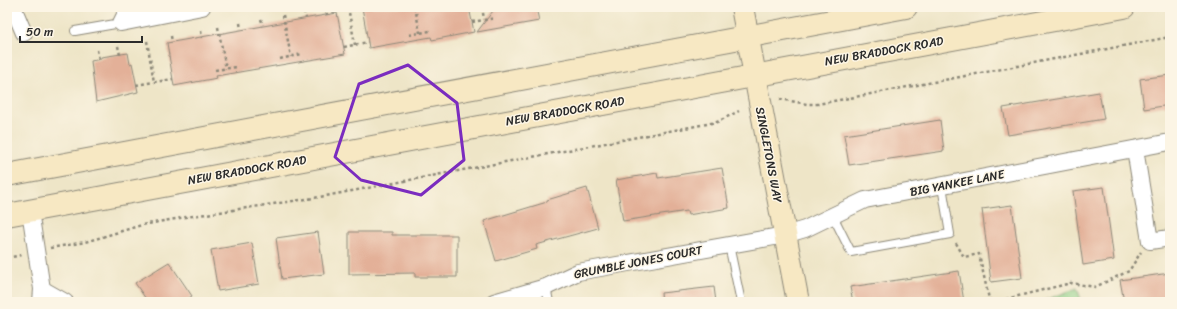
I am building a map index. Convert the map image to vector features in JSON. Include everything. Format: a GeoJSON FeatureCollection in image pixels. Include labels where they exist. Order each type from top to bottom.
{"type":"FeatureCollection","features":[{"type":"Feature","properties":{"kind":"main road","name":"SINGLETONS WAY"},"geometry":{"type":"LineString","coordinates":[[742,7],[748,36],[753,76],[798,302]]}},
{"type":"Feature","properties":{"kind":"main road"},"geometry":{"type":"LineString","coordinates":[[7,175],[906,7]]}},
{"type":"Feature","properties":{"kind":"main road","name":"NEW BRADDOCK ROAD"},"geometry":{"type":"LineString","coordinates":[[7,215],[1124,7]]}},
{"type":"Feature","properties":{"kind":"street"},"geometry":{"type":"LineString","coordinates":[[12,7],[24,33]]}},
{"type":"Feature","properties":{"kind":"street"},"geometry":{"type":"LineString","coordinates":[[121,23],[129,7]]}},
{"type":"Feature","properties":{"kind":"street"},"geometry":{"type":"LineString","coordinates":[[121,23],[202,7]]}},
{"type":"Feature","properties":{"kind":"street","name":"BIG YANKEE LANE"},"geometry":{"type":"LineString","coordinates":[[785,235],[805,229],[865,200],[1170,142]]}},
{"type":"Feature","properties":{"kind":"street"},"geometry":{"type":"LineString","coordinates":[[1134,149],[1149,239],[1150,241],[1170,238]]}},
{"type":"Feature","properties":{"kind":"street"},"geometry":{"type":"LineString","coordinates":[[30,210],[42,296],[65,302]]}},
{"type":"Feature","properties":{"kind":"street","name":"GRUMBLE JONES COURT"},"geometry":{"type":"LineString","coordinates":[[494,302],[548,294],[578,272],[785,235]]}},
{"type":"Feature","properties":{"kind":"lane"},"geometry":{"type":"LineString","coordinates":[[75,30],[121,23]]}},
{"type":"Feature","properties":{"kind":"lane"},"geometry":{"type":"LineString","coordinates":[[833,216],[851,252],[950,234],[942,186]]}},
{"type":"Feature","properties":{"kind":"lane"},"geometry":{"type":"LineString","coordinates":[[729,245],[741,302]]}},
{"type":"Feature","properties":{"kind":"path"},"geometry":{"type":"LineString","coordinates":[[326,7],[327,15]]}},
{"type":"Feature","properties":{"kind":"path"},"geometry":{"type":"LineString","coordinates":[[348,7],[355,45]]}},
{"type":"Feature","properties":{"kind":"path"},"geometry":{"type":"LineString","coordinates":[[415,7],[420,33]]}},
{"type":"Feature","properties":{"kind":"path"},"geometry":{"type":"LineString","coordinates":[[482,7],[484,19]]}},
{"type":"Feature","properties":{"kind":"path"},"geometry":{"type":"LineString","coordinates":[[536,10],[548,7],[566,7]]}},
{"type":"Feature","properties":{"kind":"path"},"geometry":{"type":"LineString","coordinates":[[304,11],[306,18]]}},
{"type":"Feature","properties":{"kind":"path"},"geometry":{"type":"LineString","coordinates":[[283,15],[291,57]]}},
{"type":"Feature","properties":{"kind":"path"},"geometry":{"type":"LineString","coordinates":[[472,22],[495,18]]}},
{"type":"Feature","properties":{"kind":"path"},"geometry":{"type":"LineString","coordinates":[[261,19],[263,25]]}},
{"type":"Feature","properties":{"kind":"path"},"geometry":{"type":"LineString","coordinates":[[240,23],[241,29]]}},
{"type":"Feature","properties":{"kind":"path"},"geometry":{"type":"LineString","coordinates":[[218,27],[226,69]]}},
{"type":"Feature","properties":{"kind":"path"},"geometry":{"type":"LineString","coordinates":[[201,30],[202,38]]}},
{"type":"Feature","properties":{"kind":"path"},"geometry":{"type":"LineString","coordinates":[[409,35],[430,31]]}},
{"type":"Feature","properties":{"kind":"path"},"geometry":{"type":"LineString","coordinates":[[171,36],[172,42]]}},
{"type":"Feature","properties":{"kind":"path"},"geometry":{"type":"LineString","coordinates":[[780,99],[807,104],[818,104],[1170,37]]}},
{"type":"Feature","properties":{"kind":"path"},"geometry":{"type":"LineString","coordinates":[[147,41],[154,82]]}},
{"type":"Feature","properties":{"kind":"path"},"geometry":{"type":"LineString","coordinates":[[344,47],[368,42]]}},
{"type":"Feature","properties":{"kind":"path"},"geometry":{"type":"LineString","coordinates":[[118,46],[120,55]]}},
{"type":"Feature","properties":{"kind":"path"},"geometry":{"type":"LineString","coordinates":[[97,50],[99,59]]}},
{"type":"Feature","properties":{"kind":"path"},"geometry":{"type":"LineString","coordinates":[[280,59],[302,54]]}},
{"type":"Feature","properties":{"kind":"path"},"geometry":{"type":"LineString","coordinates":[[215,70],[237,67]]}},
{"type":"Feature","properties":{"kind":"path"},"geometry":{"type":"LineString","coordinates":[[136,85],[173,79]]}},
{"type":"Feature","properties":{"kind":"path"},"geometry":{"type":"LineString","coordinates":[[7,258],[36,253],[54,247],[85,242],[142,225],[366,188],[717,122],[739,111]]}},
{"type":"Feature","properties":{"kind":"path"},"geometry":{"type":"LineString","coordinates":[[950,234],[964,257],[979,254],[989,299],[994,302],[1072,283],[1095,287],[1129,271],[1149,239]]}},
{"type":"Feature","properties":{"kind":"highlighted area"},"geometry":{"type":"Polygon","coordinates":[[[408,65],[457,103],[464,160],[421,195],[361,180],[335,157],[359,84],[408,65]]]}},
{"type":"Feature","properties":{"kind":"green space"},"geometry":{"type":"Polygon","coordinates":[[[1077,288],[1082,302],[1040,302],[1077,288]]]}},
{"type":"Feature","properties":{"kind":"building"},"geometry":{"type":"Polygon","coordinates":[[[362,7],[469,7],[474,32],[432,40],[431,37],[369,48],[362,7]]]}},
{"type":"Feature","properties":{"kind":"building"},"geometry":{"type":"Polygon","coordinates":[[[496,7],[536,7],[539,21],[477,32],[496,7]]]}},
{"type":"Feature","properties":{"kind":"building"},"geometry":{"type":"Polygon","coordinates":[[[337,13],[345,54],[216,76],[217,78],[174,86],[167,43],[337,13]]]}},
{"type":"Feature","properties":{"kind":"building"},"geometry":{"type":"Polygon","coordinates":[[[128,53],[130,64],[132,63],[138,92],[96,102],[91,61],[101,59],[101,57],[128,53]]]}},
{"type":"Feature","properties":{"kind":"building"},"geometry":{"type":"Polygon","coordinates":[[[1170,75],[1170,105],[1144,109],[1140,79],[1170,75]]]}},
{"type":"Feature","properties":{"kind":"building"},"geometry":{"type":"Polygon","coordinates":[[[1099,92],[1104,119],[1008,135],[1003,108],[1099,92]]]}},
{"type":"Feature","properties":{"kind":"building"},"geometry":{"type":"Polygon","coordinates":[[[940,120],[944,151],[849,165],[844,135],[940,120]]]}},
{"type":"Feature","properties":{"kind":"building"},"geometry":{"type":"Polygon","coordinates":[[[722,168],[729,208],[688,215],[687,211],[623,221],[616,180],[657,173],[658,178],[722,168]]]}},
{"type":"Feature","properties":{"kind":"building"},"geometry":{"type":"Polygon","coordinates":[[[1104,187],[1114,260],[1083,265],[1073,191],[1104,187]]]}},
{"type":"Feature","properties":{"kind":"building"},"geometry":{"type":"Polygon","coordinates":[[[587,188],[598,228],[536,245],[537,249],[496,261],[484,221],[587,188]]]}},
{"type":"Feature","properties":{"kind":"building"},"geometry":{"type":"Polygon","coordinates":[[[1012,205],[1022,278],[991,282],[982,209],[1012,205]]]}},
{"type":"Feature","properties":{"kind":"building"},"geometry":{"type":"Polygon","coordinates":[[[318,232],[324,274],[282,279],[276,238],[318,232]]]}},
{"type":"Feature","properties":{"kind":"building"},"geometry":{"type":"Polygon","coordinates":[[[349,232],[392,232],[392,235],[457,235],[457,277],[415,277],[415,273],[349,274],[349,232]]]}},
{"type":"Feature","properties":{"kind":"building"},"geometry":{"type":"Polygon","coordinates":[[[252,243],[259,284],[218,291],[211,250],[252,243]]]}},
{"type":"Feature","properties":{"kind":"building"},"geometry":{"type":"Polygon","coordinates":[[[169,262],[192,296],[183,302],[148,302],[135,283],[169,262]]]}},
{"type":"Feature","properties":{"kind":"building"},"geometry":{"type":"Polygon","coordinates":[[[959,271],[964,302],[853,302],[850,287],[959,271]]]}},
{"type":"Feature","properties":{"kind":"building"},"geometry":{"type":"Polygon","coordinates":[[[1170,273],[1170,302],[1124,302],[1120,280],[1170,273]]]}},
{"type":"Feature","properties":{"kind":"building"},"geometry":{"type":"Polygon","coordinates":[[[714,287],[716,302],[662,302],[661,293],[714,287]]]}}]}
